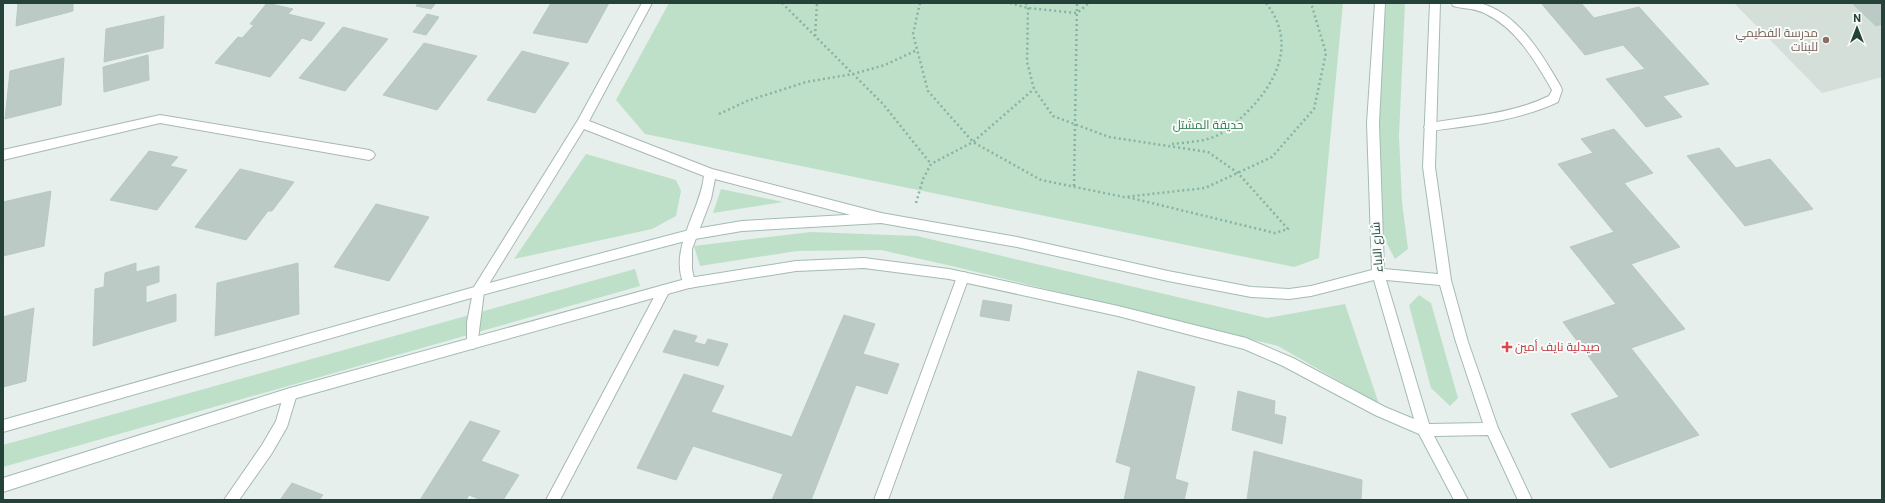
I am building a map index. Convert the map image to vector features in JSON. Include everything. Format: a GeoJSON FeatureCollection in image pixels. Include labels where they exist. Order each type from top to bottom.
{"type":"FeatureCollection","features":[{"type":"Feature","properties":{"kind":"street"},"geometry":{"type":"LineString","coordinates":[[473,343],[473,322],[478,292],[582,123],[648,3]]}},
{"type":"Feature","properties":{"kind":"street","name":"شارع الاباء"},"geometry":{"type":"LineString","coordinates":[[1380,3],[1373,123],[1378,274],[1424,430],[1461,500]]}},
{"type":"Feature","properties":{"kind":"street"},"geometry":{"type":"LineString","coordinates":[[1435,3],[1429,167],[1445,280],[1462,342],[1492,429],[1525,500]]}},
{"type":"Feature","properties":{"kind":"street"},"geometry":{"type":"LineString","coordinates":[[1430,127],[1516,113],[1541,106],[1554,99],[1557,90],[1523,40],[1504,20],[1491,11],[1457,3]]}},
{"type":"Feature","properties":{"kind":"street"},"geometry":{"type":"LineString","coordinates":[[3,155],[160,119],[369,155]]}},
{"type":"Feature","properties":{"kind":"street"},"geometry":{"type":"LineString","coordinates":[[582,123],[710,173],[881,218],[1017,242],[1168,276],[1251,292],[1296,293],[1378,274],[1445,280]]}},
{"type":"Feature","properties":{"kind":"street"},"geometry":{"type":"LineString","coordinates":[[689,283],[684,259],[689,235],[704,204],[710,173]]}},
{"type":"Feature","properties":{"kind":"street"},"geometry":{"type":"LineString","coordinates":[[3,426],[478,292],[689,235],[742,226],[881,218]]}},
{"type":"Feature","properties":{"kind":"street"},"geometry":{"type":"LineString","coordinates":[[3,485],[290,394],[689,283],[796,266],[864,263],[963,277],[1118,311],[1246,344],[1288,362],[1380,412],[1424,430],[1492,429]]}},
{"type":"Feature","properties":{"kind":"street"},"geometry":{"type":"LineString","coordinates":[[881,500],[963,277]]}},
{"type":"Feature","properties":{"kind":"street"},"geometry":{"type":"LineString","coordinates":[[553,500],[664,290]]}},
{"type":"Feature","properties":{"kind":"street"},"geometry":{"type":"LineString","coordinates":[[230,500],[267,449],[282,423],[290,394]]}},
{"type":"Feature","properties":{"kind":"path"},"geometry":{"type":"LineString","coordinates":[[782,3],[883,104],[931,164]]}},
{"type":"Feature","properties":{"kind":"path"},"geometry":{"type":"LineString","coordinates":[[815,36],[817,3]]}},
{"type":"Feature","properties":{"kind":"path"},"geometry":{"type":"LineString","coordinates":[[920,3],[913,34],[928,91],[973,142],[1041,180],[1124,197],[1275,233],[1288,229],[1238,173],[1208,152],[1170,145],[1109,137],[1054,116],[1034,89],[1027,62],[1028,8],[1026,3]]}},
{"type":"Feature","properties":{"kind":"path"},"geometry":{"type":"LineString","coordinates":[[1010,3],[1028,8],[1077,13],[1089,3]]}},
{"type":"Feature","properties":{"kind":"path"},"geometry":{"type":"LineString","coordinates":[[1074,187],[1077,3]]}},
{"type":"Feature","properties":{"kind":"path"},"geometry":{"type":"LineString","coordinates":[[1170,145],[1218,135],[1243,116],[1274,80],[1280,58],[1281,31],[1266,3]]}},
{"type":"Feature","properties":{"kind":"path"},"geometry":{"type":"LineString","coordinates":[[1124,197],[1205,188],[1272,157],[1314,109],[1326,53],[1311,3]]}},
{"type":"Feature","properties":{"kind":"path"},"geometry":{"type":"LineString","coordinates":[[719,114],[747,101],[806,82],[853,74],[885,65],[917,50]]}},
{"type":"Feature","properties":{"kind":"path"},"geometry":{"type":"LineString","coordinates":[[910,223],[923,179],[931,164],[973,142],[1034,89]]}},
{"type":"Feature","properties":{"kind":"shaded area","name":"مدرسة الفطيمي للبنات"},"geometry":{"type":"Polygon","coordinates":[[[1734,3],[1882,3],[1882,77],[1822,93],[1734,3]]]}},
{"type":"Feature","properties":{"kind":"green space","name":"حديقة المشتل"},"geometry":{"type":"Polygon","coordinates":[[[669,3],[1343,3],[1319,258],[1294,267],[645,134],[616,100],[669,3]]]}},
{"type":"Feature","properties":{"kind":"green space"},"geometry":{"type":"Polygon","coordinates":[[[1384,3],[1405,3],[1399,136],[1402,202],[1408,249],[1395,259],[1385,240],[1378,199],[1376,131],[1384,3]]]}},
{"type":"Feature","properties":{"kind":"green space"},"geometry":{"type":"Polygon","coordinates":[[[586,154],[676,180],[681,191],[676,216],[652,229],[514,259],[586,154]]]}},
{"type":"Feature","properties":{"kind":"green space"},"geometry":{"type":"Polygon","coordinates":[[[721,189],[783,202],[713,213],[721,189]]]}},
{"type":"Feature","properties":{"kind":"green space"},"geometry":{"type":"Polygon","coordinates":[[[811,232],[917,236],[1267,318],[1345,304],[1379,404],[1278,346],[956,267],[881,250],[797,251],[700,266],[694,246],[811,232]]]}},
{"type":"Feature","properties":{"kind":"green space"},"geometry":{"type":"Polygon","coordinates":[[[635,269],[640,286],[3,467],[3,445],[635,269]]]}},
{"type":"Feature","properties":{"kind":"green space"},"geometry":{"type":"Polygon","coordinates":[[[1419,295],[1431,303],[1458,398],[1450,406],[1431,388],[1409,305],[1419,295]]]}},
{"type":"Feature","properties":{"kind":"building"},"geometry":{"type":"Polygon","coordinates":[[[18,3],[73,3],[73,11],[16,26],[18,3]]]}},
{"type":"Feature","properties":{"kind":"building"},"geometry":{"type":"Polygon","coordinates":[[[267,3],[293,9],[288,14],[325,23],[311,41],[302,38],[270,77],[215,63],[238,37],[242,38],[254,25],[250,24],[267,3]]]}},
{"type":"Feature","properties":{"kind":"building"},"geometry":{"type":"Polygon","coordinates":[[[418,3],[436,3],[431,9],[416,6],[418,3]]]}},
{"type":"Feature","properties":{"kind":"building"},"geometry":{"type":"Polygon","coordinates":[[[551,3],[609,3],[587,43],[533,33],[551,3]]]}},
{"type":"Feature","properties":{"kind":"building"},"geometry":{"type":"Polygon","coordinates":[[[1541,3],[1581,3],[1594,18],[1639,7],[1709,84],[1663,96],[1682,117],[1646,127],[1606,79],[1645,69],[1623,45],[1585,55],[1541,3]]]}},
{"type":"Feature","properties":{"kind":"building"},"geometry":{"type":"Polygon","coordinates":[[[1852,3],[1882,3],[1882,24],[1876,26],[1852,3]]]}},
{"type":"Feature","properties":{"kind":"building"},"geometry":{"type":"Polygon","coordinates":[[[427,14],[439,17],[426,35],[413,32],[427,14]]]}},
{"type":"Feature","properties":{"kind":"building"},"geometry":{"type":"Polygon","coordinates":[[[164,16],[163,48],[104,62],[106,29],[164,16]]]}},
{"type":"Feature","properties":{"kind":"building"},"geometry":{"type":"Polygon","coordinates":[[[343,27],[388,39],[345,91],[299,78],[343,27]]]}},
{"type":"Feature","properties":{"kind":"building"},"geometry":{"type":"Polygon","coordinates":[[[424,43],[477,56],[437,110],[383,95],[424,43]]]}},
{"type":"Feature","properties":{"kind":"building"},"geometry":{"type":"Polygon","coordinates":[[[522,51],[569,63],[535,113],[487,100],[522,51]]]}},
{"type":"Feature","properties":{"kind":"building"},"geometry":{"type":"Polygon","coordinates":[[[148,55],[149,80],[104,92],[103,67],[148,55]]]}},
{"type":"Feature","properties":{"kind":"building"},"geometry":{"type":"Polygon","coordinates":[[[64,58],[61,105],[5,119],[10,71],[64,58]]]}},
{"type":"Feature","properties":{"kind":"building"},"geometry":{"type":"Polygon","coordinates":[[[1614,129],[1653,173],[1624,183],[1680,247],[1631,264],[1685,329],[1631,348],[1699,435],[1610,468],[1571,414],[1619,397],[1563,322],[1616,304],[1570,247],[1614,232],[1558,164],[1593,153],[1581,139],[1614,129]]]}},
{"type":"Feature","properties":{"kind":"building"},"geometry":{"type":"Polygon","coordinates":[[[1719,148],[1736,168],[1770,159],[1813,209],[1745,226],[1687,156],[1719,148]]]}},
{"type":"Feature","properties":{"kind":"building"},"geometry":{"type":"Polygon","coordinates":[[[149,151],[178,157],[170,166],[187,170],[157,210],[110,200],[149,151]]]}},
{"type":"Feature","properties":{"kind":"building"},"geometry":{"type":"Polygon","coordinates":[[[240,169],[294,182],[272,211],[268,211],[246,240],[195,227],[240,169]]]}},
{"type":"Feature","properties":{"kind":"building"},"geometry":{"type":"Polygon","coordinates":[[[51,191],[44,246],[3,256],[3,202],[51,191]]]}},
{"type":"Feature","properties":{"kind":"building"},"geometry":{"type":"Polygon","coordinates":[[[376,204],[429,217],[389,281],[334,267],[376,204]]]}},
{"type":"Feature","properties":{"kind":"building"},"geometry":{"type":"Polygon","coordinates":[[[136,263],[136,272],[159,266],[159,282],[146,286],[146,303],[176,294],[176,321],[93,346],[95,289],[104,287],[105,273],[136,263]]]}},
{"type":"Feature","properties":{"kind":"building"},"geometry":{"type":"Polygon","coordinates":[[[298,263],[299,314],[215,336],[217,283],[298,263]]]}},
{"type":"Feature","properties":{"kind":"building"},"geometry":{"type":"Polygon","coordinates":[[[983,300],[1012,305],[1009,321],[980,316],[983,300]]]}},
{"type":"Feature","properties":{"kind":"building"},"geometry":{"type":"Polygon","coordinates":[[[34,308],[26,381],[3,387],[3,317],[34,308]]]}},
{"type":"Feature","properties":{"kind":"building"},"geometry":{"type":"Polygon","coordinates":[[[844,315],[875,324],[863,354],[899,364],[887,394],[856,385],[811,500],[772,500],[783,474],[693,446],[676,480],[637,468],[684,374],[724,386],[711,412],[792,437],[844,315]]]}},
{"type":"Feature","properties":{"kind":"building"},"geometry":{"type":"Polygon","coordinates":[[[674,330],[697,336],[694,342],[705,345],[708,339],[728,344],[718,366],[663,352],[674,330]]]}},
{"type":"Feature","properties":{"kind":"building"},"geometry":{"type":"Polygon","coordinates":[[[1138,371],[1195,387],[1175,479],[1188,483],[1184,500],[1124,500],[1131,467],[1116,462],[1138,371]]]}},
{"type":"Feature","properties":{"kind":"building"},"geometry":{"type":"Polygon","coordinates":[[[1238,391],[1275,401],[1274,414],[1286,417],[1282,444],[1232,430],[1238,391]]]}},
{"type":"Feature","properties":{"kind":"building"},"geometry":{"type":"Polygon","coordinates":[[[470,421],[500,431],[481,461],[519,475],[503,500],[481,500],[469,495],[466,500],[420,500],[470,421]]]}},
{"type":"Feature","properties":{"kind":"building"},"geometry":{"type":"Polygon","coordinates":[[[1254,451],[1362,480],[1361,500],[1247,500],[1254,451]]]}},
{"type":"Feature","properties":{"kind":"building"},"geometry":{"type":"Polygon","coordinates":[[[292,483],[323,495],[319,500],[280,500],[292,483]]]}},
{"type":"Feature","properties":{"kind":"place","name":"مدرسة الفطيمي للبنات"},"geometry":{"type":"Point","coordinates":[1826,40]}},
{"type":"Feature","properties":{"kind":"place","name":"صيدلية نايف أمين"},"geometry":{"type":"Point","coordinates":[1507,347]}}]}
